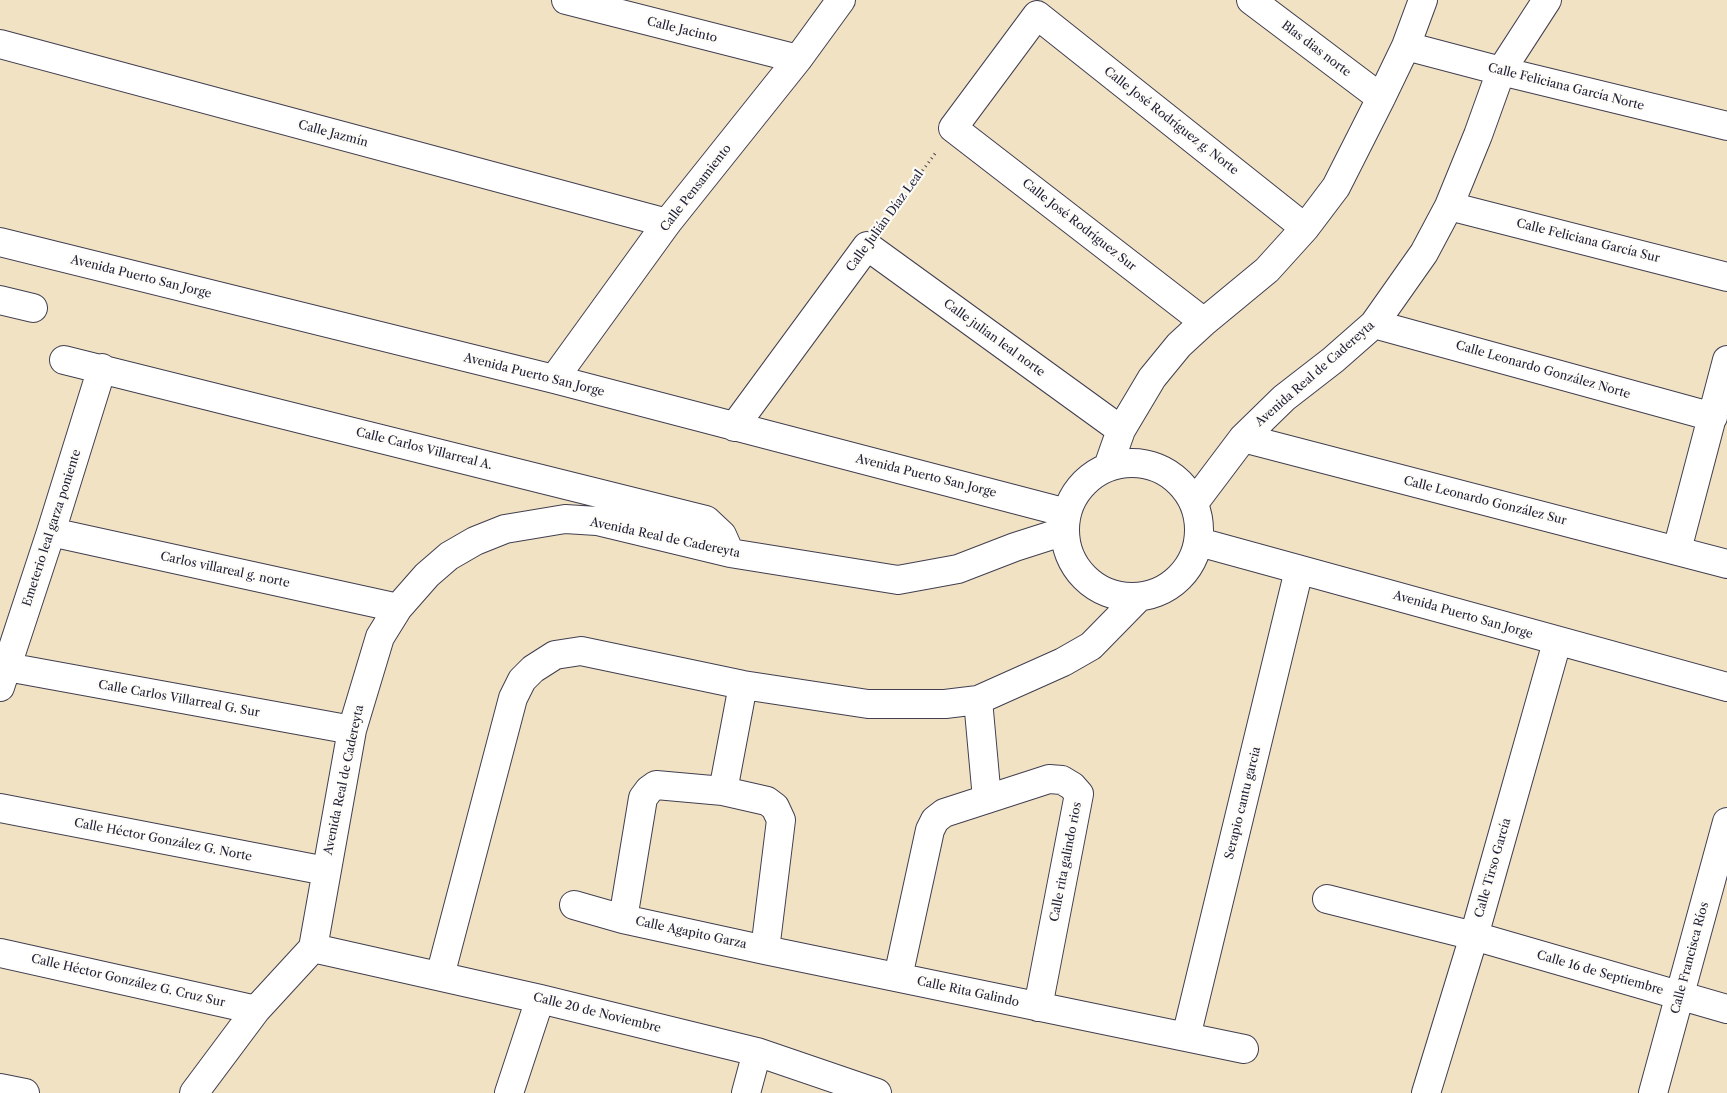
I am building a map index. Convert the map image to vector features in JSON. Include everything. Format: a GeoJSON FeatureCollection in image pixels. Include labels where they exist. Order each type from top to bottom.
{"type":"FeatureCollection","features":[{"type":"Feature","properties":{"kind":"street","name":"Calle Jacinto"},"geometry":{"type":"LineString","coordinates":[[566,0],[798,60]]}},
{"type":"Feature","properties":{"kind":"street","name":"Calle Pensamiento"},"geometry":{"type":"LineString","coordinates":[[554,379],[667,223],[798,60],[841,0]]}},
{"type":"Feature","properties":{"kind":"street","name":"Blas dias norte"},"geometry":{"type":"LineString","coordinates":[[1251,0],[1381,98]]}},
{"type":"Feature","properties":{"kind":"street"},"geometry":{"type":"LineString","coordinates":[[1108,467],[1121,430],[1152,378],[1179,345],[1267,270],[1305,228],[1336,187],[1406,46],[1423,0]]}},
{"type":"Feature","properties":{"kind":"street","name":"Avenida Real de Cadereyta"},"geometry":{"type":"LineString","coordinates":[[1194,503],[1243,438],[1284,398],[1333,360],[1374,324],[1424,254],[1449,206],[1478,135],[1501,71],[1547,0]]}},
{"type":"Feature","properties":{"kind":"street","name":"Calle José Rodríguez g. Norte"},"geometry":{"type":"LineString","coordinates":[[953,128],[1037,15],[1305,228]]}},
{"type":"Feature","properties":{"kind":"street","name":"Calle Jazmín"},"geometry":{"type":"LineString","coordinates":[[0,44],[667,223]]}},
{"type":"Feature","properties":{"kind":"street","name":"Calle Feliciana García Norte"},"geometry":{"type":"LineString","coordinates":[[1406,46],[1727,126]]}},
{"type":"Feature","properties":{"kind":"street","name":"Calle José Rodríguez Sur"},"geometry":{"type":"LineString","coordinates":[[953,128],[1204,322]]}},
{"type":"Feature","properties":{"kind":"street","name":"Calle Feliciana García Sur"},"geometry":{"type":"LineString","coordinates":[[1449,206],[1727,277]]}},
{"type":"Feature","properties":{"kind":"street","name":"Avenida Puerto San Jorge"},"geometry":{"type":"LineString","coordinates":[[0,242],[554,379],[734,427],[1066,522]]}},
{"type":"Feature","properties":{"kind":"street","name":"Calle Julián Díaz Leal"},"geometry":{"type":"LineString","coordinates":[[734,427],[867,246]]}},
{"type":"Feature","properties":{"kind":"street","name":"Calle julian leal norte"},"geometry":{"type":"LineString","coordinates":[[867,246],[1121,430]]}},
{"type":"Feature","properties":{"kind":"street"},"geometry":{"type":"LineString","coordinates":[[0,300],[33,308]]}},
{"type":"Feature","properties":{"kind":"street","name":"Calle Leonardo González Norte"},"geometry":{"type":"LineString","coordinates":[[1374,324],[1712,417]]}},
{"type":"Feature","properties":{"kind":"street","name":"Calle Carlos Villarreal A."},"geometry":{"type":"LineString","coordinates":[[64,360],[706,520],[722,535],[730,553]]}},
{"type":"Feature","properties":{"kind":"street"},"geometry":{"type":"LineString","coordinates":[[1676,550],[1727,360]]}},
{"type":"Feature","properties":{"kind":"street","name":"Emeterio leal garza poniente"},"geometry":{"type":"LineString","coordinates":[[3,677],[102,368]]}},
{"type":"Feature","properties":{"kind":"street","name":"Calle Leonardo González Sur"},"geometry":{"type":"LineString","coordinates":[[1243,438],[1727,564]]}},
{"type":"Feature","properties":{"kind":"street"},"geometry":{"type":"LineString","coordinates":[[1133,462],[1158,468],[1180,482],[1194,503],[1199,522],[1199,542],[1192,562],[1178,579],[1160,591],[1139,597],[1112,594],[1087,580],[1071,558],[1066,522],[1076,494],[1090,477],[1108,467],[1133,462]]}},
{"type":"Feature","properties":{"kind":"street","name":"Avenida Real de Cadereyta"},"geometry":{"type":"LineString","coordinates":[[313,948],[352,730],[380,637],[398,608],[427,575],[449,556],[475,541],[505,529],[565,519],[597,521],[730,553],[898,580],[958,570],[1015,547],[1066,522]]}},
{"type":"Feature","properties":{"kind":"street","name":"Carlos villareal g. norte"},"geometry":{"type":"LineString","coordinates":[[51,532],[398,608]]}},
{"type":"Feature","properties":{"kind":"street","name":"Avenida Puerto San Jorge"},"geometry":{"type":"LineString","coordinates":[[1199,542],[1557,642],[1727,687]]}},
{"type":"Feature","properties":{"kind":"street","name":"Serapio cantu garcia"},"geometry":{"type":"LineString","coordinates":[[1186,1037],[1299,570]]}},
{"type":"Feature","properties":{"kind":"street"},"geometry":{"type":"LineString","coordinates":[[440,976],[512,698],[522,680],[533,668],[555,655],[581,651],[743,685],[868,704],[945,704],[978,700],[1063,662],[1091,646],[1139,597]]}},
{"type":"Feature","properties":{"kind":"street","name":"Calle Tirso García"},"geometry":{"type":"LineString","coordinates":[[1426,1093],[1474,936],[1557,642]]}},
{"type":"Feature","properties":{"kind":"street","name":"Calle Carlos Villarreal G. Sur"},"geometry":{"type":"LineString","coordinates":[[3,677],[352,730]]}},
{"type":"Feature","properties":{"kind":"street"},"geometry":{"type":"LineString","coordinates":[[722,791],[743,685]]}},
{"type":"Feature","properties":{"kind":"street"},"geometry":{"type":"LineString","coordinates":[[978,700],[987,799]]}},
{"type":"Feature","properties":{"kind":"street","name":"Calle rita galindo rios"},"geometry":{"type":"LineString","coordinates":[[898,977],[930,830],[936,820],[944,813],[1049,779],[1062,780],[1072,786],[1079,794],[1038,1007]]}},
{"type":"Feature","properties":{"kind":"street","name":"Calle Agapito Garza"},"geometry":{"type":"LineString","coordinates":[[656,785],[722,791],[767,801],[775,807],[781,820],[765,950],[623,919],[643,798],[649,790],[656,785]]}},
{"type":"Feature","properties":{"kind":"street","name":"Calle Héctor González G. Norte"},"geometry":{"type":"LineString","coordinates":[[0,808],[326,872]]}},
{"type":"Feature","properties":{"kind":"street","name":"Calle Francisca Ríos"},"geometry":{"type":"LineString","coordinates":[[1653,1093],[1727,822]]}},
{"type":"Feature","properties":{"kind":"street","name":"Calle 16 de Septiembre"},"geometry":{"type":"LineString","coordinates":[[1326,900],[1474,936],[1727,1009]]}},
{"type":"Feature","properties":{"kind":"street"},"geometry":{"type":"LineString","coordinates":[[574,905],[623,919]]}},
{"type":"Feature","properties":{"kind":"street"},"geometry":{"type":"LineString","coordinates":[[194,1093],[256,1010],[313,948]]}},
{"type":"Feature","properties":{"kind":"street","name":"Calle 20 de Noviembre"},"geometry":{"type":"LineString","coordinates":[[313,948],[540,999],[757,1052],[877,1093]]}},
{"type":"Feature","properties":{"kind":"street","name":"Calle Rita Galindo"},"geometry":{"type":"LineString","coordinates":[[765,950],[1244,1049]]}},
{"type":"Feature","properties":{"kind":"street","name":"Calle Héctor González G. Cruz Sur"},"geometry":{"type":"LineString","coordinates":[[0,953],[256,1010]]}},
{"type":"Feature","properties":{"kind":"street"},"geometry":{"type":"LineString","coordinates":[[509,1093],[540,999]]}},
{"type":"Feature","properties":{"kind":"street"},"geometry":{"type":"LineString","coordinates":[[746,1093],[757,1052]]}},
{"type":"Feature","properties":{"kind":"street"},"geometry":{"type":"LineString","coordinates":[[0,1088],[25,1093]]}},
{"type":"Feature","properties":{"kind":"path","name":"Calle Julián Díaz Leal"},"geometry":{"type":"LineString","coordinates":[[867,246],[953,128]]}}]}
